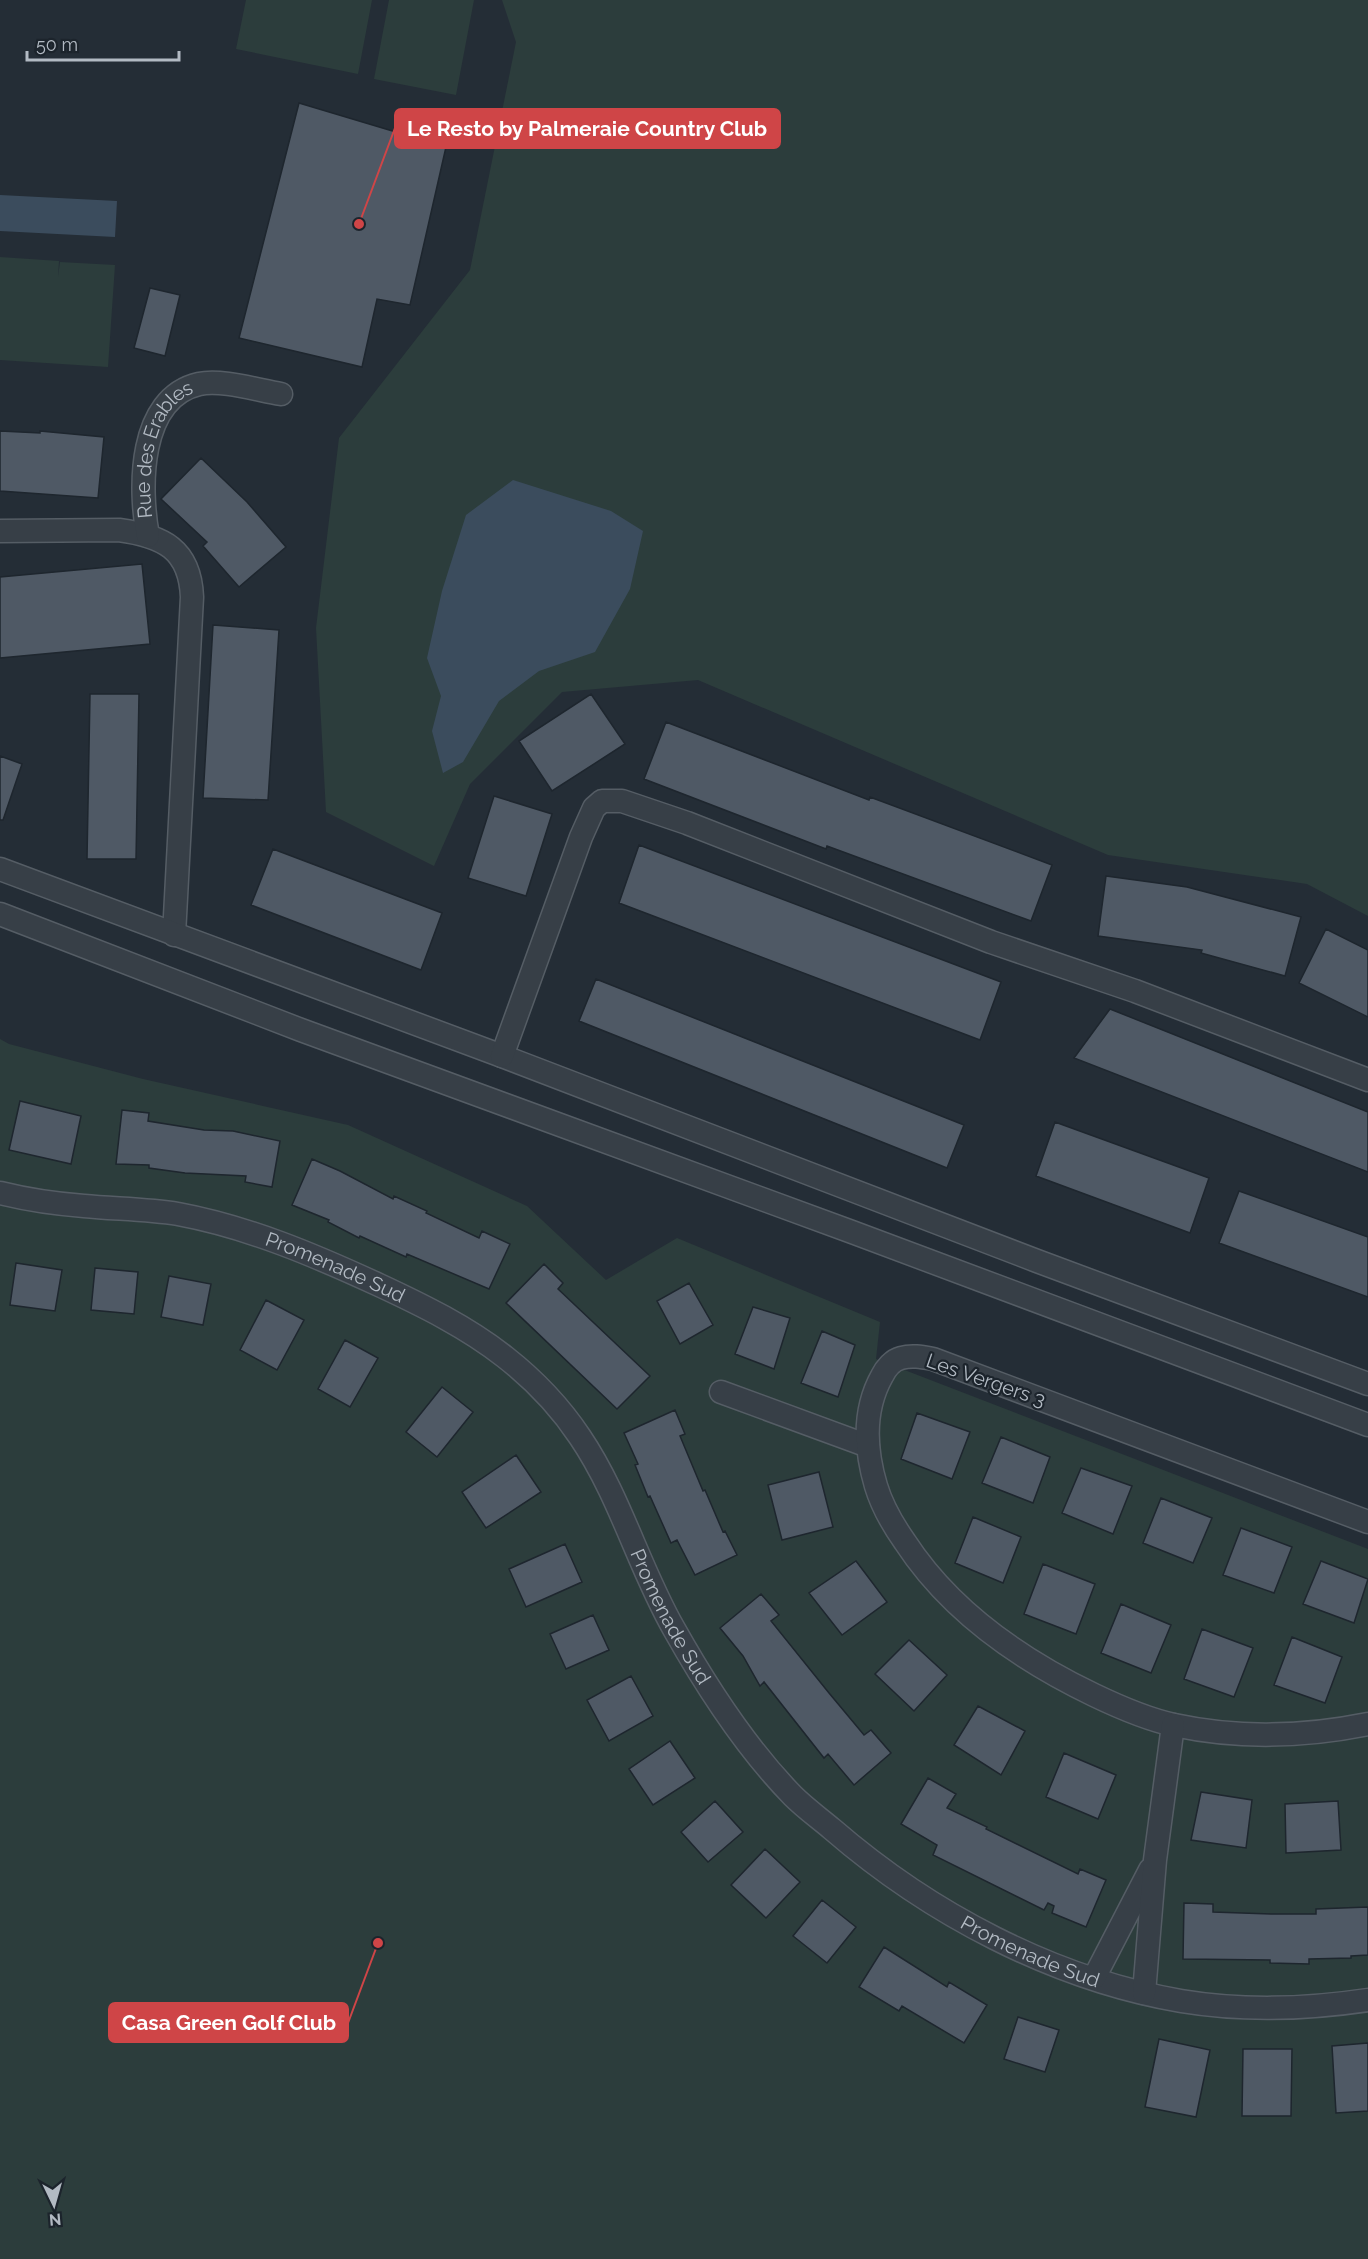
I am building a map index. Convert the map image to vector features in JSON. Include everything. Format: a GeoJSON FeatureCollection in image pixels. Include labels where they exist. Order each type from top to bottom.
{"type":"FeatureCollection","features":[{"type":"Feature","properties":{"kind":"street","name":"Rue des Erables"},"geometry":{"type":"LineString","coordinates":[[148,536],[143,509],[142,483],[152,431],[163,408],[179,393],[196,385],[211,383],[281,394]]}},
{"type":"Feature","properties":{"kind":"street"},"geometry":{"type":"LineString","coordinates":[[3,530],[119,530],[148,536],[162,542],[185,562],[191,584],[174,935]]}},
{"type":"Feature","properties":{"kind":"street"},"geometry":{"type":"LineString","coordinates":[[502,1056],[581,837],[594,808],[602,801],[611,800],[622,801],[687,823],[991,942],[1135,991],[1368,1080]]}},
{"type":"Feature","properties":{"kind":"street"},"geometry":{"type":"LineString","coordinates":[[0,869],[502,1056],[1037,1262],[1368,1384]]}},
{"type":"Feature","properties":{"kind":"street"},"geometry":{"type":"LineString","coordinates":[[0,914],[312,1034],[830,1223],[1368,1425]]}},
{"type":"Feature","properties":{"kind":"street","name":"Promenade Sud"},"geometry":{"type":"LineString","coordinates":[[0,1193],[35,1201],[172,1213],[208,1221],[288,1245],[418,1303],[503,1355],[528,1376],[558,1408],[582,1439],[673,1628],[729,1716],[793,1795],[869,1860],[915,1892],[1014,1948],[1094,1978],[1144,1993],[1210,2004],[1247,2006],[1314,2005],[1368,2000]]}},
{"type":"Feature","properties":{"kind":"street","name":"Les Vergers 3"},"geometry":{"type":"LineString","coordinates":[[1368,1522],[933,1359],[912,1356],[900,1358],[885,1371],[876,1386],[869,1411],[868,1446],[876,1486],[894,1525],[906,1544],[941,1586],[961,1607],[1008,1646],[1040,1666],[1113,1704],[1173,1725],[1214,1732],[1286,1736],[1368,1724]]}},
{"type":"Feature","properties":{"kind":"street"},"geometry":{"type":"LineString","coordinates":[[721,1392],[868,1446]]}},
{"type":"Feature","properties":{"kind":"street"},"geometry":{"type":"LineString","coordinates":[[1144,1993],[1155,1860],[1173,1725]]}},
{"type":"Feature","properties":{"kind":"street"},"geometry":{"type":"LineString","coordinates":[[1094,1978],[1155,1860]]}},
{"type":"Feature","properties":{"kind":"shaded area"},"geometry":{"type":"Polygon","coordinates":[[[246,0],[372,0],[358,74],[236,49],[246,0]]]}},
{"type":"Feature","properties":{"kind":"shaded area"},"geometry":{"type":"Polygon","coordinates":[[[389,0],[474,0],[456,95],[374,79],[389,0]]]}},
{"type":"Feature","properties":{"kind":"shaded area"},"geometry":{"type":"Polygon","coordinates":[[[502,0],[1368,0],[1368,916],[1307,884],[1108,855],[698,680],[562,692],[470,784],[434,866],[326,812],[316,628],[339,438],[470,270],[516,42],[502,0]]]}},
{"type":"Feature","properties":{"kind":"shaded area"},"geometry":{"type":"Polygon","coordinates":[[[0,257],[59,261],[58,277],[60,262],[115,265],[108,367],[0,360],[0,257]]]}},
{"type":"Feature","properties":{"kind":"shaded area"},"geometry":{"type":"Polygon","coordinates":[[[0,1039],[9,1044],[143,1079],[348,1125],[527,1206],[606,1280],[677,1238],[880,1322],[876,1359],[1368,1549],[1368,2259],[0,2259],[0,1039]]]}},
{"type":"Feature","properties":{"kind":"water"},"geometry":{"type":"Polygon","coordinates":[[[0,195],[117,201],[115,237],[0,231],[0,195]]]}},
{"type":"Feature","properties":{"kind":"water"},"geometry":{"type":"Polygon","coordinates":[[[513,480],[611,511],[643,531],[630,589],[595,652],[539,671],[499,701],[463,762],[443,773],[432,731],[441,696],[427,658],[442,591],[466,515],[513,480]]]}},
{"type":"Feature","properties":{"kind":"building"},"geometry":{"type":"Polygon","coordinates":[[[299,103],[446,147],[410,305],[377,299],[362,367],[239,338],[299,103]]]}},
{"type":"Feature","properties":{"kind":"building"},"geometry":{"type":"Polygon","coordinates":[[[150,288],[180,295],[165,356],[134,348],[150,288]]]}},
{"type":"Feature","properties":{"kind":"building"},"geometry":{"type":"Polygon","coordinates":[[[0,431],[40,433],[40,431],[104,437],[98,498],[0,491],[0,431]]]}},
{"type":"Feature","properties":{"kind":"building"},"geometry":{"type":"Polygon","coordinates":[[[201,458],[247,502],[286,547],[239,587],[203,546],[207,542],[161,499],[201,458]]]}},
{"type":"Feature","properties":{"kind":"building"},"geometry":{"type":"Polygon","coordinates":[[[142,564],[150,644],[0,658],[0,577],[142,564]]]}},
{"type":"Feature","properties":{"kind":"building"},"geometry":{"type":"Polygon","coordinates":[[[213,625],[279,630],[268,800],[203,798],[213,625]]]}},
{"type":"Feature","properties":{"kind":"building"},"geometry":{"type":"Polygon","coordinates":[[[90,694],[139,694],[136,859],[87,859],[90,694]]]}},
{"type":"Feature","properties":{"kind":"building"},"geometry":{"type":"Polygon","coordinates":[[[591,694],[625,744],[552,791],[519,741],[591,694]]]}},
{"type":"Feature","properties":{"kind":"building"},"geometry":{"type":"Polygon","coordinates":[[[666,722],[869,800],[870,797],[1052,865],[1031,921],[827,846],[826,849],[644,779],[666,722]]]}},
{"type":"Feature","properties":{"kind":"building"},"geometry":{"type":"Polygon","coordinates":[[[0,756],[22,764],[3,820],[0,820],[0,756]]]}},
{"type":"Feature","properties":{"kind":"building"},"geometry":{"type":"Polygon","coordinates":[[[494,796],[552,814],[526,896],[468,878],[494,796]]]}},
{"type":"Feature","properties":{"kind":"building"},"geometry":{"type":"Polygon","coordinates":[[[639,845],[1001,982],[980,1040],[619,903],[639,845]]]}},
{"type":"Feature","properties":{"kind":"building"},"geometry":{"type":"Polygon","coordinates":[[[273,849],[442,913],[421,970],[251,905],[273,849]]]}},
{"type":"Feature","properties":{"kind":"building"},"geometry":{"type":"Polygon","coordinates":[[[1106,876],[1187,887],[1301,917],[1285,976],[1201,953],[1202,950],[1098,936],[1106,876]]]}},
{"type":"Feature","properties":{"kind":"building"},"geometry":{"type":"Polygon","coordinates":[[[1326,929],[1368,950],[1368,1017],[1299,983],[1326,929]]]}},
{"type":"Feature","properties":{"kind":"building"},"geometry":{"type":"Polygon","coordinates":[[[596,979],[964,1125],[947,1168],[579,1021],[596,979]]]}},
{"type":"Feature","properties":{"kind":"building"},"geometry":{"type":"Polygon","coordinates":[[[1110,1009],[1368,1112],[1368,1172],[1074,1058],[1110,1009]]]}},
{"type":"Feature","properties":{"kind":"building"},"geometry":{"type":"Polygon","coordinates":[[[20,1101],[81,1116],[71,1164],[9,1150],[20,1101]]]}},
{"type":"Feature","properties":{"kind":"building"},"geometry":{"type":"Polygon","coordinates":[[[122,1110],[149,1113],[148,1121],[204,1130],[233,1131],[280,1141],[272,1187],[245,1182],[246,1176],[185,1173],[149,1168],[149,1165],[116,1164],[122,1110]]]}},
{"type":"Feature","properties":{"kind":"building"},"geometry":{"type":"Polygon","coordinates":[[[1055,1122],[1209,1178],[1190,1233],[1036,1176],[1055,1122]]]}},
{"type":"Feature","properties":{"kind":"building"},"geometry":{"type":"Polygon","coordinates":[[[312,1159],[393,1199],[394,1196],[427,1211],[426,1213],[479,1238],[482,1231],[510,1244],[489,1289],[407,1254],[406,1257],[360,1236],[359,1238],[328,1222],[329,1220],[292,1205],[312,1159]]]}},
{"type":"Feature","properties":{"kind":"building"},"geometry":{"type":"Polygon","coordinates":[[[1239,1191],[1368,1237],[1368,1297],[1219,1243],[1239,1191]]]}},
{"type":"Feature","properties":{"kind":"building"},"geometry":{"type":"Polygon","coordinates":[[[16,1263],[62,1270],[55,1311],[10,1305],[16,1263]]]}},
{"type":"Feature","properties":{"kind":"building"},"geometry":{"type":"Polygon","coordinates":[[[544,1264],[563,1283],[558,1289],[650,1376],[617,1409],[506,1303],[544,1264]]]}},
{"type":"Feature","properties":{"kind":"building"},"geometry":{"type":"Polygon","coordinates":[[[95,1268],[138,1272],[134,1314],[91,1310],[95,1268]]]}},
{"type":"Feature","properties":{"kind":"building"},"geometry":{"type":"Polygon","coordinates":[[[169,1276],[211,1284],[203,1325],[161,1317],[169,1276]]]}},
{"type":"Feature","properties":{"kind":"building"},"geometry":{"type":"Polygon","coordinates":[[[689,1283],[713,1325],[680,1344],[657,1301],[689,1283]]]}},
{"type":"Feature","properties":{"kind":"building"},"geometry":{"type":"Polygon","coordinates":[[[266,1300],[304,1320],[277,1370],[240,1350],[266,1300]]]}},
{"type":"Feature","properties":{"kind":"building"},"geometry":{"type":"Polygon","coordinates":[[[753,1307],[790,1318],[774,1369],[735,1354],[753,1307]]]}},
{"type":"Feature","properties":{"kind":"building"},"geometry":{"type":"Polygon","coordinates":[[[822,1331],[855,1345],[838,1397],[801,1383],[822,1331]]]}},
{"type":"Feature","properties":{"kind":"building"},"geometry":{"type":"Polygon","coordinates":[[[345,1340],[378,1358],[350,1407],[318,1389],[345,1340]]]}},
{"type":"Feature","properties":{"kind":"building"},"geometry":{"type":"Polygon","coordinates":[[[442,1387],[473,1412],[437,1457],[406,1432],[442,1387]]]}},
{"type":"Feature","properties":{"kind":"building"},"geometry":{"type":"Polygon","coordinates":[[[675,1410],[685,1434],[680,1436],[703,1491],[705,1490],[723,1532],[725,1531],[737,1555],[695,1575],[677,1540],[671,1543],[650,1496],[648,1497],[635,1465],[638,1464],[624,1433],[675,1410]]]}},
{"type":"Feature","properties":{"kind":"building"},"geometry":{"type":"Polygon","coordinates":[[[917,1413],[970,1432],[952,1479],[901,1459],[917,1413]]]}},
{"type":"Feature","properties":{"kind":"building"},"geometry":{"type":"Polygon","coordinates":[[[1001,1437],[1050,1457],[1033,1503],[982,1483],[1001,1437]]]}},
{"type":"Feature","properties":{"kind":"building"},"geometry":{"type":"Polygon","coordinates":[[[516,1455],[541,1492],[486,1528],[462,1492],[516,1455]]]}},
{"type":"Feature","properties":{"kind":"building"},"geometry":{"type":"Polygon","coordinates":[[[1081,1468],[1132,1486],[1113,1534],[1062,1513],[1081,1468]]]}},
{"type":"Feature","properties":{"kind":"building"},"geometry":{"type":"Polygon","coordinates":[[[819,1472],[833,1527],[782,1540],[768,1485],[819,1472]]]}},
{"type":"Feature","properties":{"kind":"building"},"geometry":{"type":"Polygon","coordinates":[[[1161,1498],[1212,1518],[1193,1563],[1143,1543],[1161,1498]]]}},
{"type":"Feature","properties":{"kind":"building"},"geometry":{"type":"Polygon","coordinates":[[[973,1517],[1021,1537],[1003,1583],[955,1563],[973,1517]]]}},
{"type":"Feature","properties":{"kind":"building"},"geometry":{"type":"Polygon","coordinates":[[[1241,1528],[1292,1547],[1274,1593],[1223,1575],[1241,1528]]]}},
{"type":"Feature","properties":{"kind":"building"},"geometry":{"type":"Polygon","coordinates":[[[565,1544],[582,1582],[526,1607],[509,1569],[565,1544]]]}},
{"type":"Feature","properties":{"kind":"building"},"geometry":{"type":"Polygon","coordinates":[[[856,1561],[887,1602],[842,1635],[809,1593],[856,1561]]]}},
{"type":"Feature","properties":{"kind":"building"},"geometry":{"type":"Polygon","coordinates":[[[1321,1561],[1368,1579],[1354,1623],[1303,1604],[1321,1561]]]}},
{"type":"Feature","properties":{"kind":"building"},"geometry":{"type":"Polygon","coordinates":[[[1043,1564],[1095,1584],[1076,1634],[1024,1614],[1043,1564]]]}},
{"type":"Feature","properties":{"kind":"building"},"geometry":{"type":"Polygon","coordinates":[[[761,1594],[779,1615],[771,1621],[829,1693],[864,1735],[871,1730],[891,1753],[854,1785],[828,1754],[824,1758],[764,1682],[760,1686],[743,1656],[720,1628],[761,1594]]]}},
{"type":"Feature","properties":{"kind":"building"},"geometry":{"type":"Polygon","coordinates":[[[1121,1604],[1171,1625],[1151,1673],[1101,1653],[1121,1604]]]}},
{"type":"Feature","properties":{"kind":"building"},"geometry":{"type":"Polygon","coordinates":[[[593,1615],[609,1650],[566,1669],[550,1634],[593,1615]]]}},
{"type":"Feature","properties":{"kind":"building"},"geometry":{"type":"Polygon","coordinates":[[[1202,1629],[1253,1648],[1234,1697],[1184,1679],[1202,1629]]]}},
{"type":"Feature","properties":{"kind":"building"},"geometry":{"type":"Polygon","coordinates":[[[1292,1637],[1342,1657],[1325,1703],[1274,1685],[1292,1637]]]}},
{"type":"Feature","properties":{"kind":"building"},"geometry":{"type":"Polygon","coordinates":[[[909,1640],[947,1675],[914,1711],[875,1674],[909,1640]]]}},
{"type":"Feature","properties":{"kind":"building"},"geometry":{"type":"Polygon","coordinates":[[[631,1676],[653,1716],[609,1741],[587,1700],[631,1676]]]}},
{"type":"Feature","properties":{"kind":"building"},"geometry":{"type":"Polygon","coordinates":[[[978,1706],[1025,1731],[1001,1775],[954,1745],[978,1706]]]}},
{"type":"Feature","properties":{"kind":"building"},"geometry":{"type":"Polygon","coordinates":[[[670,1741],[695,1778],[653,1805],[629,1769],[670,1741]]]}},
{"type":"Feature","properties":{"kind":"building"},"geometry":{"type":"Polygon","coordinates":[[[1064,1753],[1116,1775],[1098,1819],[1046,1797],[1064,1753]]]}},
{"type":"Feature","properties":{"kind":"building"},"geometry":{"type":"Polygon","coordinates":[[[928,1778],[956,1794],[947,1808],[1078,1874],[1080,1869],[1106,1880],[1086,1927],[1052,1913],[1054,1906],[1048,1903],[1044,1910],[933,1855],[937,1845],[901,1824],[928,1778]]]}},
{"type":"Feature","properties":{"kind":"building"},"geometry":{"type":"Polygon","coordinates":[[[1201,1792],[1252,1800],[1246,1848],[1191,1840],[1201,1792]]]}},
{"type":"Feature","properties":{"kind":"building"},"geometry":{"type":"Polygon","coordinates":[[[715,1801],[743,1832],[708,1862],[681,1832],[715,1801]]]}},
{"type":"Feature","properties":{"kind":"building"},"geometry":{"type":"Polygon","coordinates":[[[1338,1801],[1341,1850],[1286,1853],[1285,1804],[1338,1801]]]}},
{"type":"Feature","properties":{"kind":"building"},"geometry":{"type":"Polygon","coordinates":[[[765,1849],[800,1882],[766,1918],[731,1885],[765,1849]]]}},
{"type":"Feature","properties":{"kind":"building"},"geometry":{"type":"Polygon","coordinates":[[[822,1900],[856,1927],[827,1963],[793,1936],[822,1900]]]}},
{"type":"Feature","properties":{"kind":"building"},"geometry":{"type":"Polygon","coordinates":[[[1184,1903],[1213,1904],[1213,1912],[1271,1914],[1316,1914],[1316,1909],[1368,1907],[1368,1955],[1351,1956],[1351,1958],[1309,1959],[1309,1964],[1270,1963],[1270,1960],[1183,1959],[1184,1903]]]}},
{"type":"Feature","properties":{"kind":"building"},"geometry":{"type":"Polygon","coordinates":[[[884,1947],[947,1987],[949,1982],[987,2005],[964,2043],[902,2006],[899,2011],[859,1987],[884,1947]]]}},
{"type":"Feature","properties":{"kind":"building"},"geometry":{"type":"Polygon","coordinates":[[[1018,2017],[1059,2030],[1045,2072],[1004,2059],[1018,2017]]]}},
{"type":"Feature","properties":{"kind":"building"},"geometry":{"type":"Polygon","coordinates":[[[1159,2039],[1210,2050],[1196,2117],[1145,2107],[1159,2039]]]}},
{"type":"Feature","properties":{"kind":"building"},"geometry":{"type":"Polygon","coordinates":[[[1368,2043],[1368,2111],[1336,2113],[1332,2046],[1368,2043]]]}},
{"type":"Feature","properties":{"kind":"building"},"geometry":{"type":"Polygon","coordinates":[[[1243,2049],[1292,2049],[1291,2116],[1242,2116],[1243,2049]]]}},
{"type":"Feature","properties":{"kind":"place","name":"Le Resto by Palmeraie Country Club"},"geometry":{"type":"Point","coordinates":[359,224]}},
{"type":"Feature","properties":{"kind":"place","name":"Casa Green Golf Club"},"geometry":{"type":"Point","coordinates":[378,1943]}}]}
